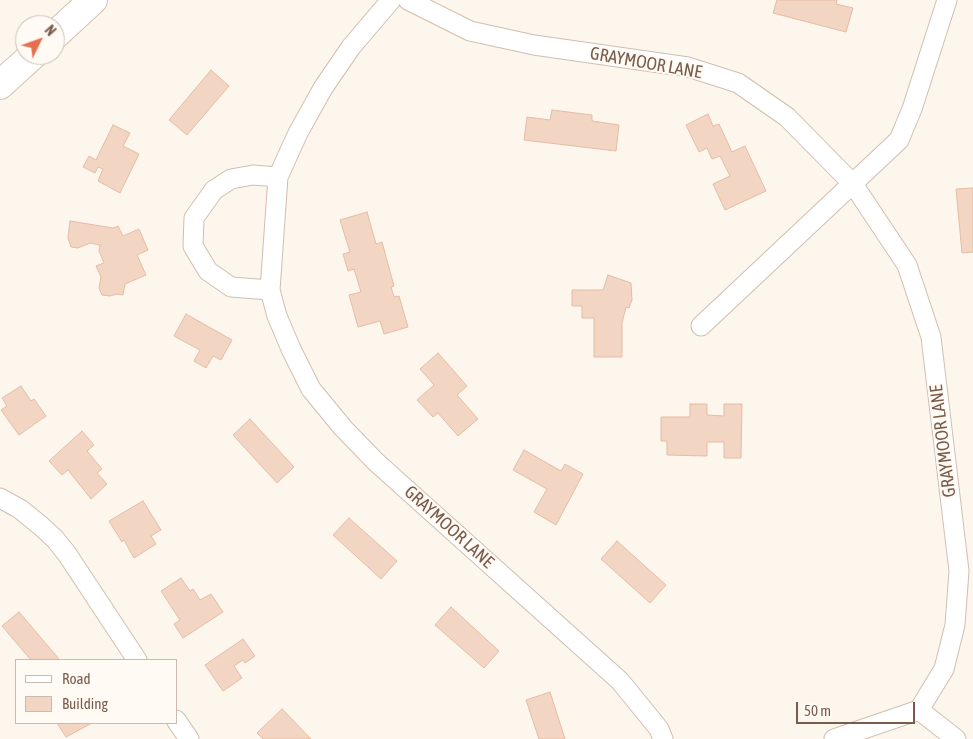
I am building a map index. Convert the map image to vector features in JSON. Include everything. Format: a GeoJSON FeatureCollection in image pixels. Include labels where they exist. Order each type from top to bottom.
{"type":"FeatureCollection","features":[{"type":"Feature","properties":{"kind":"main road"},"geometry":{"type":"LineString","coordinates":[[65,26],[93,0]]}},
{"type":"Feature","properties":{"kind":"main road"},"geometry":{"type":"LineString","coordinates":[[0,85],[22,65]]}},
{"type":"Feature","properties":{"kind":"street","name":"GRAYMOOR LANE"},"geometry":{"type":"LineString","coordinates":[[390,0],[351,47],[323,88],[298,133],[278,177],[270,290],[277,316],[287,341],[312,389],[343,428],[376,462],[620,681],[659,729],[663,739]]}},
{"type":"Feature","properties":{"kind":"street","name":"GRAYMOOR LANE"},"geometry":{"type":"LineString","coordinates":[[408,0],[470,31],[534,45],[688,67],[738,83],[787,117],[853,184],[907,265],[931,337],[959,571],[956,625],[944,669],[919,710]]}},
{"type":"Feature","properties":{"kind":"street"},"geometry":{"type":"LineString","coordinates":[[701,326],[899,140],[912,109],[946,0]]}},
{"type":"Feature","properties":{"kind":"street"},"geometry":{"type":"LineString","coordinates":[[270,290],[231,287],[208,271],[193,246],[194,218],[214,190],[232,179],[253,175],[278,177]]}},
{"type":"Feature","properties":{"kind":"street"},"geometry":{"type":"LineString","coordinates":[[0,498],[20,509],[41,526],[67,554],[136,659]]}},
{"type":"Feature","properties":{"kind":"street"},"geometry":{"type":"LineString","coordinates":[[834,739],[919,710],[956,739]]}},
{"type":"Feature","properties":{"kind":"street"},"geometry":{"type":"LineString","coordinates":[[178,723],[189,739]]}},
{"type":"Feature","properties":{"kind":"building"},"geometry":{"type":"Polygon","coordinates":[[[777,0],[837,0],[836,4],[853,8],[846,32],[773,13],[777,0]]]}},
{"type":"Feature","properties":{"kind":"building"},"geometry":{"type":"Polygon","coordinates":[[[211,70],[229,86],[187,135],[169,120],[211,70]]]}},
{"type":"Feature","properties":{"kind":"building"},"geometry":{"type":"Polygon","coordinates":[[[552,110],[592,115],[592,121],[619,125],[616,151],[524,140],[527,117],[550,120],[552,110]]]}},
{"type":"Feature","properties":{"kind":"building"},"geometry":{"type":"Polygon","coordinates":[[[708,114],[713,126],[719,124],[732,152],[745,146],[766,191],[725,210],[713,184],[730,176],[720,156],[712,159],[707,148],[699,152],[686,125],[708,114]]]}},
{"type":"Feature","properties":{"kind":"building"},"geometry":{"type":"Polygon","coordinates":[[[113,125],[130,133],[123,146],[139,154],[120,193],[98,181],[103,169],[98,167],[95,173],[83,167],[89,156],[96,160],[113,125]]]}},
{"type":"Feature","properties":{"kind":"building"},"geometry":{"type":"Polygon","coordinates":[[[973,188],[973,252],[962,253],[956,189],[973,188]]]}},
{"type":"Feature","properties":{"kind":"building"},"geometry":{"type":"Polygon","coordinates":[[[367,212],[376,244],[382,242],[394,286],[391,287],[394,297],[399,296],[408,327],[384,334],[380,321],[358,327],[349,295],[361,292],[354,269],[348,271],[343,254],[350,252],[340,220],[367,212]]]}},
{"type":"Feature","properties":{"kind":"building"},"geometry":{"type":"Polygon","coordinates":[[[70,221],[113,228],[118,226],[123,236],[139,229],[148,250],[137,255],[146,275],[125,284],[123,295],[102,295],[99,288],[101,277],[96,266],[104,263],[99,251],[100,245],[90,243],[78,248],[71,247],[68,238],[70,221]]]}},
{"type":"Feature","properties":{"kind":"building"},"geometry":{"type":"Polygon","coordinates":[[[608,275],[631,283],[632,300],[629,308],[626,307],[622,323],[622,357],[594,357],[594,318],[582,318],[582,306],[572,306],[572,290],[603,290],[608,275]]]}},
{"type":"Feature","properties":{"kind":"building"},"geometry":{"type":"Polygon","coordinates":[[[186,314],[232,340],[221,360],[213,356],[206,368],[194,361],[200,350],[174,336],[186,314]]]}},
{"type":"Feature","properties":{"kind":"building"},"geometry":{"type":"Polygon","coordinates":[[[438,353],[467,386],[457,395],[478,419],[458,436],[438,413],[433,417],[417,400],[434,385],[420,369],[438,353]]]}},
{"type":"Feature","properties":{"kind":"building"},"geometry":{"type":"Polygon","coordinates":[[[21,386],[31,401],[34,399],[46,416],[19,435],[1,410],[7,406],[2,398],[21,386]]]}},
{"type":"Feature","properties":{"kind":"building"},"geometry":{"type":"Polygon","coordinates":[[[690,404],[707,404],[707,415],[724,416],[724,404],[742,404],[741,458],[724,458],[724,442],[707,442],[707,456],[667,455],[667,441],[661,441],[661,417],[690,417],[690,404]]]}},
{"type":"Feature","properties":{"kind":"building"},"geometry":{"type":"Polygon","coordinates":[[[250,419],[294,467],[277,483],[233,435],[250,419]]]}},
{"type":"Feature","properties":{"kind":"building"},"geometry":{"type":"Polygon","coordinates":[[[82,431],[94,445],[87,451],[102,469],[97,473],[107,484],[91,499],[68,470],[62,475],[49,461],[82,431]]]}},
{"type":"Feature","properties":{"kind":"building"},"geometry":{"type":"Polygon","coordinates":[[[524,450],[561,471],[565,464],[583,474],[556,525],[534,512],[547,489],[513,470],[524,450]]]}},
{"type":"Feature","properties":{"kind":"building"},"geometry":{"type":"Polygon","coordinates":[[[143,501],[161,530],[151,536],[156,544],[134,558],[124,540],[122,542],[109,521],[143,501]]]}},
{"type":"Feature","properties":{"kind":"building"},"geometry":{"type":"Polygon","coordinates":[[[349,518],[397,561],[381,579],[333,535],[349,518]]]}},
{"type":"Feature","properties":{"kind":"building"},"geometry":{"type":"Polygon","coordinates":[[[617,541],[666,585],[650,603],[601,559],[617,541]]]}},
{"type":"Feature","properties":{"kind":"building"},"geometry":{"type":"Polygon","coordinates":[[[181,578],[190,591],[193,589],[200,600],[211,594],[223,612],[183,638],[174,624],[180,620],[161,591],[181,578]]]}},
{"type":"Feature","properties":{"kind":"building"},"geometry":{"type":"Polygon","coordinates":[[[451,607],[499,651],[484,668],[435,625],[451,607]]]}},
{"type":"Feature","properties":{"kind":"building"},"geometry":{"type":"Polygon","coordinates":[[[19,612],[59,659],[30,659],[2,626],[19,612]]]}},
{"type":"Feature","properties":{"kind":"building"},"geometry":{"type":"Polygon","coordinates":[[[243,639],[255,656],[245,663],[243,660],[234,666],[242,678],[223,691],[205,665],[243,639]]]}},
{"type":"Feature","properties":{"kind":"building"},"geometry":{"type":"Polygon","coordinates":[[[550,692],[565,739],[539,739],[526,700],[550,692]]]}},
{"type":"Feature","properties":{"kind":"building"},"geometry":{"type":"Polygon","coordinates":[[[282,709],[311,739],[263,739],[257,733],[282,709]]]}},
{"type":"Feature","properties":{"kind":"building"},"geometry":{"type":"Polygon","coordinates":[[[58,724],[90,724],[66,737],[58,724]]]}}]}
